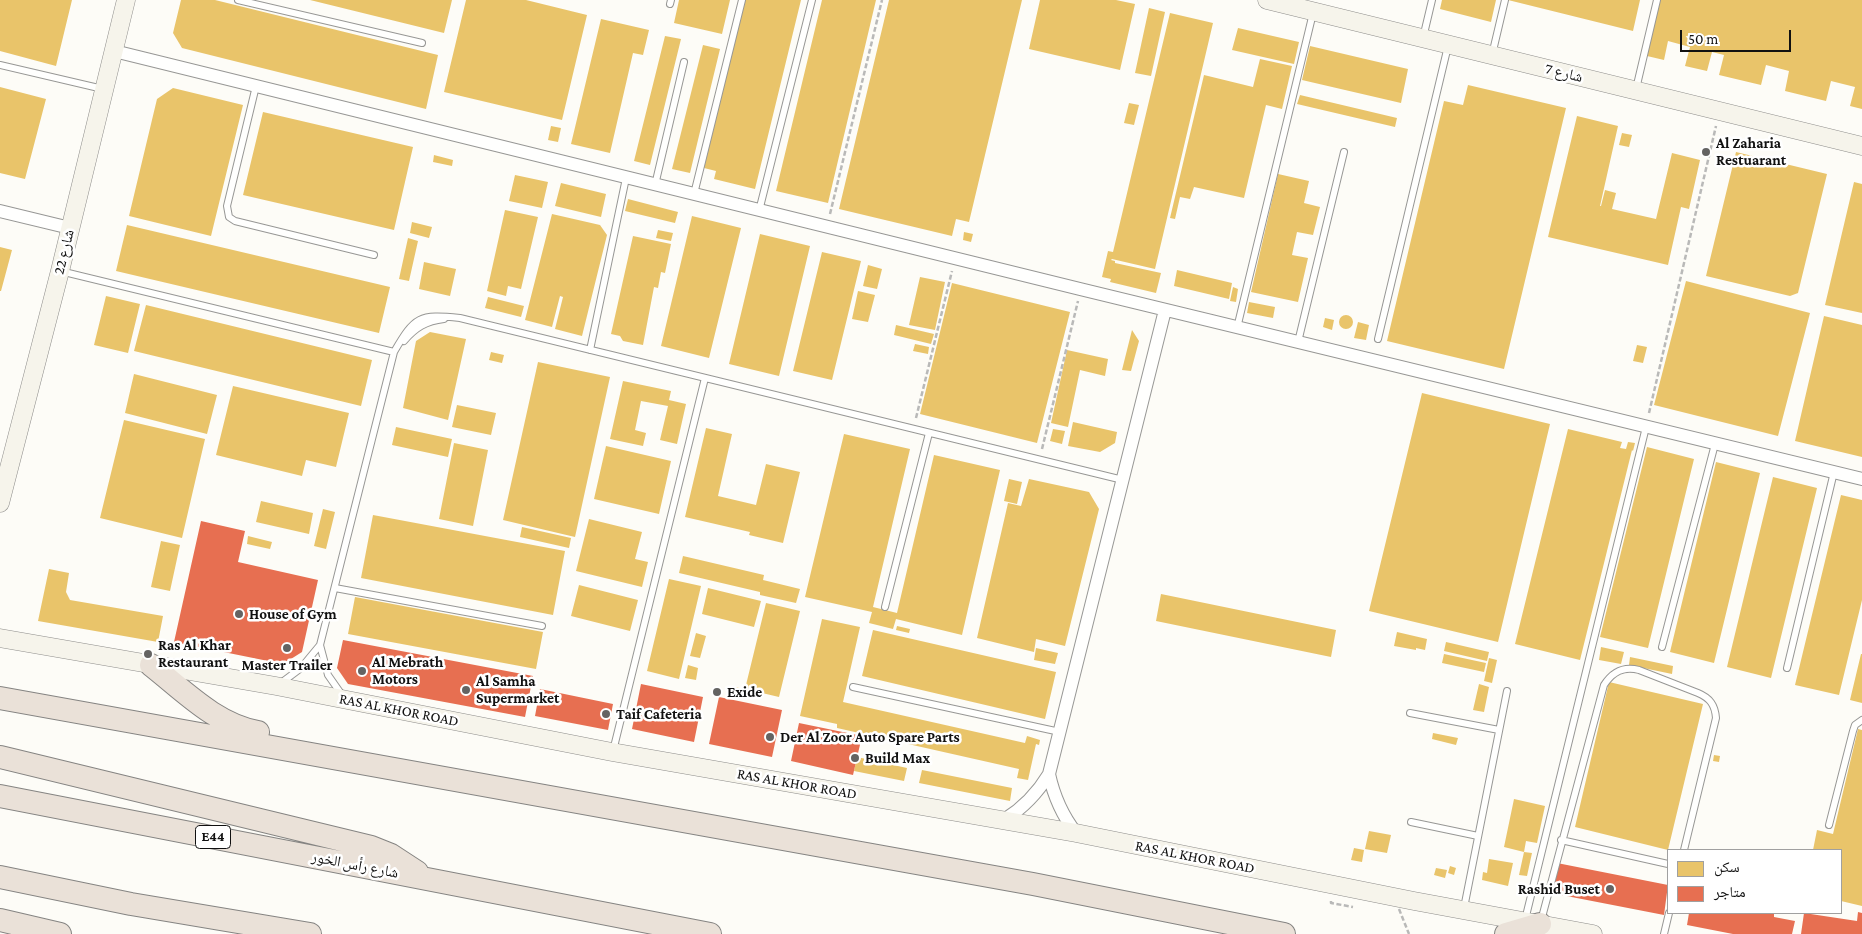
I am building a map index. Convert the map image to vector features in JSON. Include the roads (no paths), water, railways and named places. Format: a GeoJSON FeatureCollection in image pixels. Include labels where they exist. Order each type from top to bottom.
{"type":"FeatureCollection","features":[{"type":"Feature","properties":{"kind":"highway"},"geometry":{"type":"LineString","coordinates":[[151,665],[228,723],[252,731],[317,744],[359,762]]}},
{"type":"Feature","properties":{"kind":"highway"},"geometry":{"type":"LineString","coordinates":[[0,698],[1033,884],[1284,934]]}},
{"type":"Feature","properties":{"kind":"highway"},"geometry":{"type":"LineString","coordinates":[[0,757],[371,847],[409,866],[426,879]]}},
{"type":"Feature","properties":{"kind":"highway","name":"شارع رأس الخور"},"geometry":{"type":"LineString","coordinates":[[0,796],[710,934]]}},
{"type":"Feature","properties":{"kind":"highway"},"geometry":{"type":"LineString","coordinates":[[0,877],[131,904],[310,934]]}},
{"type":"Feature","properties":{"kind":"highway"},"geometry":{"type":"LineString","coordinates":[[0,920],[60,934]]}},
{"type":"Feature","properties":{"kind":"highway"},"geometry":{"type":"LineString","coordinates":[[1506,934],[1532,923]]}},
{"type":"Feature","properties":{"kind":"street","name":"شارع 22"},"geometry":{"type":"LineString","coordinates":[[0,503],[60,271],[126,0]]}},
{"type":"Feature","properties":{"kind":"street","name":"شارع 7"},"geometry":{"type":"LineString","coordinates":[[1267,0],[1291,3],[1314,12],[1862,146]]}},
{"type":"Feature","properties":{"kind":"street"},"geometry":{"type":"LineString","coordinates":[[114,51],[1237,328],[1862,479]]}},
{"type":"Feature","properties":{"kind":"street"},"geometry":{"type":"LineString","coordinates":[[0,211],[70,228]]}},
{"type":"Feature","properties":{"kind":"street"},"geometry":{"type":"LineString","coordinates":[[1004,820],[1034,796],[1049,774],[1166,310]]}},
{"type":"Feature","properties":{"kind":"street","name":"RAS AL KHOR ROAD"},"geometry":{"type":"LineString","coordinates":[[3,636],[151,665],[276,686],[612,752],[1076,833],[1593,934]]}},
{"type":"Feature","properties":{"kind":"street"},"geometry":{"type":"LineString","coordinates":[[1049,774],[1058,805],[1076,833]]}},
{"type":"Feature","properties":{"kind":"lane"},"geometry":{"type":"LineString","coordinates":[[238,0],[422,43]]}},
{"type":"Feature","properties":{"kind":"lane"},"geometry":{"type":"LineString","coordinates":[[694,194],[742,0]]}},
{"type":"Feature","properties":{"kind":"lane"},"geometry":{"type":"LineString","coordinates":[[759,210],[812,0]]}},
{"type":"Feature","properties":{"kind":"lane"},"geometry":{"type":"LineString","coordinates":[[1423,38],[1432,0]]}},
{"type":"Feature","properties":{"kind":"lane"},"geometry":{"type":"LineString","coordinates":[[1492,55],[1505,0]]}},
{"type":"Feature","properties":{"kind":"lane"},"geometry":{"type":"LineString","coordinates":[[1636,90],[1657,0]]}},
{"type":"Feature","properties":{"kind":"lane"},"geometry":{"type":"LineString","coordinates":[[1237,328],[1314,12]]}},
{"type":"Feature","properties":{"kind":"lane"},"geometry":{"type":"LineString","coordinates":[[1378,339],[1448,44]]}},
{"type":"Feature","properties":{"kind":"lane"},"geometry":{"type":"LineString","coordinates":[[655,185],[684,62]]}},
{"type":"Feature","properties":{"kind":"lane"},"geometry":{"type":"LineString","coordinates":[[0,65],[104,90]]}},
{"type":"Feature","properties":{"kind":"lane"},"geometry":{"type":"LineString","coordinates":[[256,86],[227,206],[229,217],[235,221],[374,255]]}},
{"type":"Feature","properties":{"kind":"lane"},"geometry":{"type":"LineString","coordinates":[[1298,342],[1344,152]]}},
{"type":"Feature","properties":{"kind":"lane"},"geometry":{"type":"LineString","coordinates":[[590,350],[626,178]]}},
{"type":"Feature","properties":{"kind":"lane"},"geometry":{"type":"LineString","coordinates":[[60,271],[394,352]]}},
{"type":"Feature","properties":{"kind":"lane"},"geometry":{"type":"LineString","coordinates":[[276,686],[300,668],[320,645],[394,352],[412,324],[428,316],[460,318],[1124,481]]}},
{"type":"Feature","properties":{"kind":"lane"},"geometry":{"type":"LineString","coordinates":[[612,752],[705,378]]}},
{"type":"Feature","properties":{"kind":"lane"},"geometry":{"type":"LineString","coordinates":[[1532,923],[1646,427]]}},
{"type":"Feature","properties":{"kind":"lane"},"geometry":{"type":"LineString","coordinates":[[885,607],[929,434]]}},
{"type":"Feature","properties":{"kind":"lane"},"geometry":{"type":"LineString","coordinates":[[1662,647],[1715,444]]}},
{"type":"Feature","properties":{"kind":"lane"},"geometry":{"type":"LineString","coordinates":[[1786,668],[1834,472]]}},
{"type":"Feature","properties":{"kind":"lane"},"geometry":{"type":"LineString","coordinates":[[334,588],[542,626]]}},
{"type":"Feature","properties":{"kind":"lane"},"geometry":{"type":"LineString","coordinates":[[320,645],[328,675],[346,700]]}},
{"type":"Feature","properties":{"kind":"lane"},"geometry":{"type":"LineString","coordinates":[[1532,923],[1561,840],[1604,685],[1615,672],[1631,668],[1706,696],[1712,702],[1716,718],[1684,849]]}},
{"type":"Feature","properties":{"kind":"lane"},"geometry":{"type":"LineString","coordinates":[[853,688],[1060,732]]}},
{"type":"Feature","properties":{"kind":"lane"},"geometry":{"type":"LineString","coordinates":[[1464,909],[1507,691]]}},
{"type":"Feature","properties":{"kind":"lane"},"geometry":{"type":"LineString","coordinates":[[1410,713],[1499,730]]}},
{"type":"Feature","properties":{"kind":"lane"},"geometry":{"type":"LineString","coordinates":[[1829,826],[1853,731],[1855,725],[1862,720]]}},
{"type":"Feature","properties":{"kind":"lane"},"geometry":{"type":"LineString","coordinates":[[1411,822],[1478,836]]}},
{"type":"Feature","properties":{"kind":"lane"},"geometry":{"type":"LineString","coordinates":[[1561,840],[1667,864]]}},
{"type":"Feature","properties":{"kind":"lane"},"geometry":{"type":"LineString","coordinates":[[1664,934],[1669,914]]}},
{"type":"Feature","properties":{"kind":"place","name":"Al Zaharia Restuarant"},"geometry":{"type":"Point","coordinates":[1706,152]}},
{"type":"Feature","properties":{"kind":"place","name":"House of Gym"},"geometry":{"type":"Point","coordinates":[239,614]}},
{"type":"Feature","properties":{"kind":"place","name":"Master Trailer"},"geometry":{"type":"Point","coordinates":[287,648]}},
{"type":"Feature","properties":{"kind":"place","name":"Ras Al Khar Restaurant"},"geometry":{"type":"Point","coordinates":[148,654]}},
{"type":"Feature","properties":{"kind":"place","name":"Al Mebrath Motors"},"geometry":{"type":"Point","coordinates":[362,671]}},
{"type":"Feature","properties":{"kind":"place","name":"Al Samha Supermarket"},"geometry":{"type":"Point","coordinates":[466,690]}},
{"type":"Feature","properties":{"kind":"place","name":"Exide"},"geometry":{"type":"Point","coordinates":[717,692]}},
{"type":"Feature","properties":{"kind":"place","name":"Taif Cafeteria"},"geometry":{"type":"Point","coordinates":[606,714]}},
{"type":"Feature","properties":{"kind":"place","name":"Der Al Zoor Auto Spare Parts"},"geometry":{"type":"Point","coordinates":[770,737]}},
{"type":"Feature","properties":{"kind":"place","name":"Build Max"},"geometry":{"type":"Point","coordinates":[855,758]}},
{"type":"Feature","properties":{"kind":"place","name":"Rashid Buset"},"geometry":{"type":"Point","coordinates":[1610,889]}}]}
